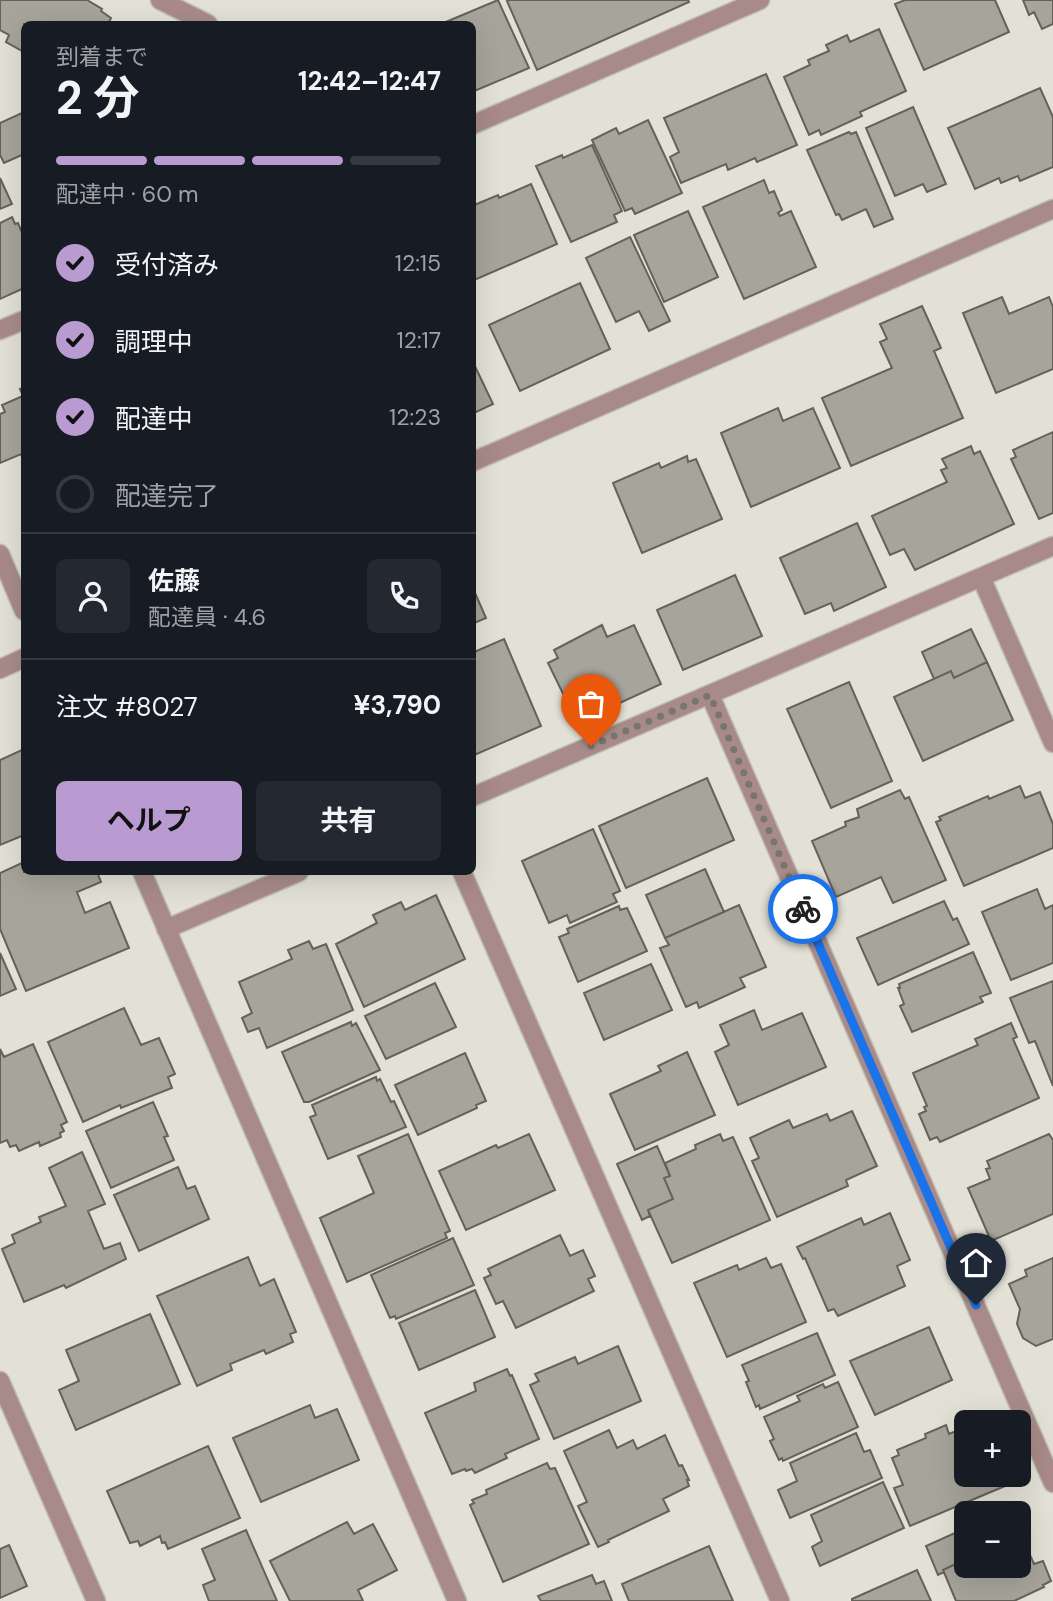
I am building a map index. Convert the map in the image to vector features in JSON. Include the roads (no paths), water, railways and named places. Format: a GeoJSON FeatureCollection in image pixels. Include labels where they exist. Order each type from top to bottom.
{"type":"FeatureCollection","features":[{"type":"Feature","properties":{"kind":"street"},"geometry":{"type":"LineString","coordinates":[[160,0],[202,21]]}},
{"type":"Feature","properties":{"kind":"street"},"geometry":{"type":"LineString","coordinates":[[476,123],[760,0]]}},
{"type":"Feature","properties":{"kind":"street"},"geometry":{"type":"LineString","coordinates":[[476,460],[1053,209]]}},
{"type":"Feature","properties":{"kind":"street"},"geometry":{"type":"LineString","coordinates":[[0,330],[21,321]]}},
{"type":"Feature","properties":{"kind":"street"},"geometry":{"type":"LineString","coordinates":[[476,795],[1053,546]]}},
{"type":"Feature","properties":{"kind":"street"},"geometry":{"type":"LineString","coordinates":[[0,554],[21,604]]}},
{"type":"Feature","properties":{"kind":"street"},"geometry":{"type":"LineString","coordinates":[[981,577],[1053,743]]}},
{"type":"Feature","properties":{"kind":"street"},"geometry":{"type":"LineString","coordinates":[[0,669],[21,659]]}},
{"type":"Feature","properties":{"kind":"street"},"geometry":{"type":"LineString","coordinates":[[710,695],[1053,1483]]}},
{"type":"Feature","properties":{"kind":"street"},"geometry":{"type":"LineString","coordinates":[[143,875],[457,1601]]}},
{"type":"Feature","properties":{"kind":"street"},"geometry":{"type":"LineString","coordinates":[[166,929],[292,875]]}},
{"type":"Feature","properties":{"kind":"street"},"geometry":{"type":"LineString","coordinates":[[462,875],[780,1601]]}},
{"type":"Feature","properties":{"kind":"street"},"geometry":{"type":"LineString","coordinates":[[0,1381],[96,1601]]}}]}
